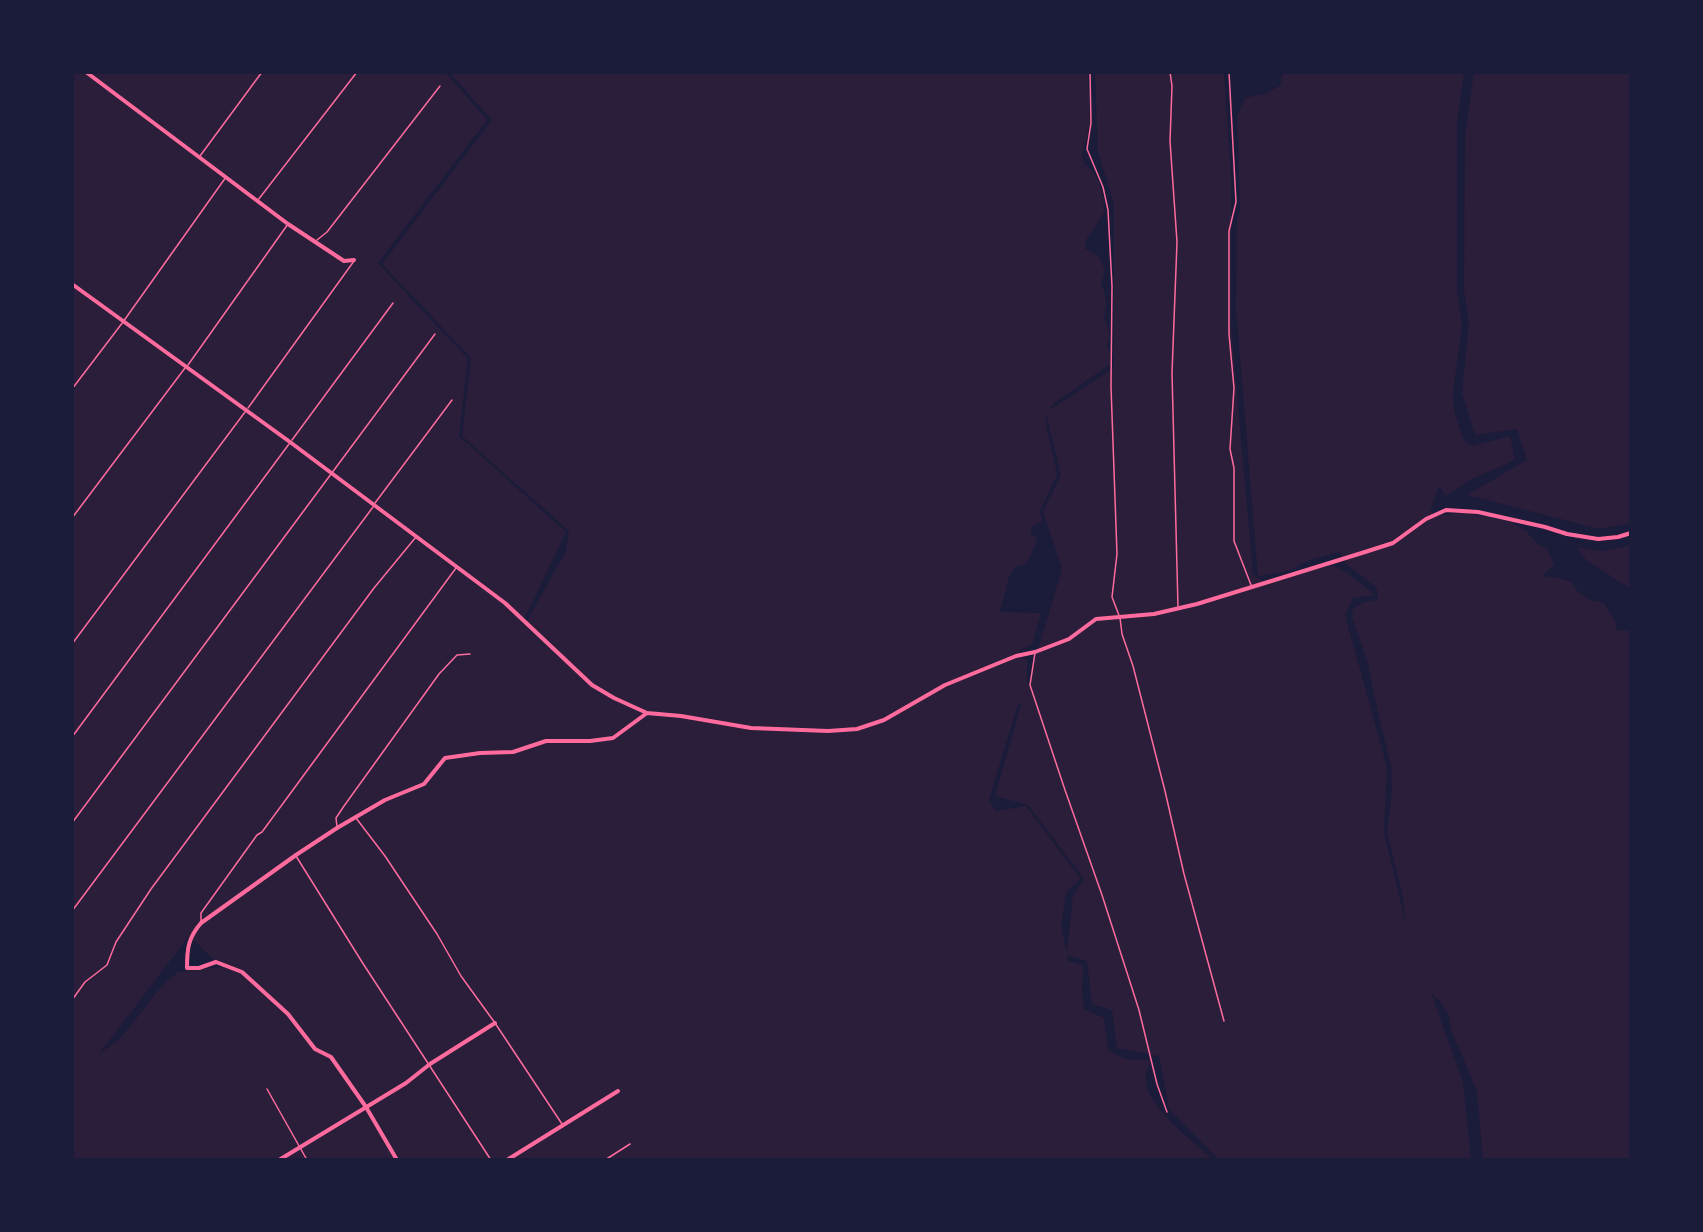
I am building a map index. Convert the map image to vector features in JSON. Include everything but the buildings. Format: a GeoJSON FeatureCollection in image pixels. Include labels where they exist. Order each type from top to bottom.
{"type":"FeatureCollection","features":[{"type":"Feature","properties":{"kind":"street"},"geometry":{"type":"LineString","coordinates":[[86,72],[288,224],[344,261],[354,261]]}},
{"type":"Feature","properties":{"kind":"street"},"geometry":{"type":"LineString","coordinates":[[72,284],[290,442],[505,603],[592,685],[647,713],[681,716],[752,728],[828,731],[857,729],[884,720],[945,685],[1069,639],[1096,620],[1154,614],[1178,608],[1393,543],[1426,519],[1446,510],[1478,512],[1545,526],[1567,534],[1598,539],[1631,533]]}},
{"type":"Feature","properties":{"kind":"street"},"geometry":{"type":"LineString","coordinates":[[397,1160],[366,1107],[331,1057],[315,1049],[288,1014],[242,972],[216,962],[199,968],[187,968],[191,934],[201,923],[337,828],[385,800],[424,784],[445,758],[480,753],[513,752],[546,741],[590,741],[613,738],[647,713]]}},
{"type":"Feature","properties":{"kind":"street"},"geometry":{"type":"LineString","coordinates":[[279,1160],[406,1083],[430,1064],[495,1023]]}},
{"type":"Feature","properties":{"kind":"street"},"geometry":{"type":"LineString","coordinates":[[507,1160],[618,1091]]}},
{"type":"Feature","properties":{"kind":"lane"},"geometry":{"type":"LineString","coordinates":[[199,157],[262,72]]}},
{"type":"Feature","properties":{"kind":"lane"},"geometry":{"type":"LineString","coordinates":[[258,200],[357,72]]}},
{"type":"Feature","properties":{"kind":"lane"},"geometry":{"type":"LineString","coordinates":[[1090,72],[1092,123],[1087,149],[1103,187],[1108,210],[1112,286],[1111,387],[1117,554],[1113,597],[1133,666],[1184,874],[1224,1021]]}},
{"type":"Feature","properties":{"kind":"lane"},"geometry":{"type":"LineString","coordinates":[[1170,72],[1172,86],[1170,141],[1177,242],[1172,373],[1178,608]]}},
{"type":"Feature","properties":{"kind":"lane"},"geometry":{"type":"LineString","coordinates":[[1229,72],[1236,202],[1229,231],[1229,334],[1234,388],[1230,449],[1234,468],[1234,541],[1251,586]]}},
{"type":"Feature","properties":{"kind":"lane"},"geometry":{"type":"LineString","coordinates":[[315,242],[327,232],[440,86]]}},
{"type":"Feature","properties":{"kind":"lane"},"geometry":{"type":"LineString","coordinates":[[72,389],[123,322],[226,176]]}},
{"type":"Feature","properties":{"kind":"lane"},"geometry":{"type":"LineString","coordinates":[[72,518],[186,367],[288,224]]}},
{"type":"Feature","properties":{"kind":"lane"},"geometry":{"type":"LineString","coordinates":[[72,644],[246,411],[354,261]]}},
{"type":"Feature","properties":{"kind":"lane"},"geometry":{"type":"LineString","coordinates":[[72,736],[393,303]]}},
{"type":"Feature","properties":{"kind":"lane"},"geometry":{"type":"LineString","coordinates":[[72,823],[435,334]]}},
{"type":"Feature","properties":{"kind":"lane"},"geometry":{"type":"LineString","coordinates":[[72,910],[452,400]]}},
{"type":"Feature","properties":{"kind":"lane"},"geometry":{"type":"LineString","coordinates":[[72,1000],[85,982],[107,965],[116,942],[151,889],[374,588],[416,537]]}},
{"type":"Feature","properties":{"kind":"lane"},"geometry":{"type":"LineString","coordinates":[[201,923],[201,913],[257,835],[262,832],[457,567]]}},
{"type":"Feature","properties":{"kind":"lane"},"geometry":{"type":"LineString","coordinates":[[1035,652],[1030,685],[1139,1010],[1157,1084],[1167,1112]]}},
{"type":"Feature","properties":{"kind":"lane"},"geometry":{"type":"LineString","coordinates":[[337,828],[336,818],[439,674],[457,656],[470,654]]}},
{"type":"Feature","properties":{"kind":"lane"},"geometry":{"type":"LineString","coordinates":[[356,818],[385,856],[437,934],[461,976],[563,1125]]}},
{"type":"Feature","properties":{"kind":"lane"},"geometry":{"type":"LineString","coordinates":[[296,855],[362,962],[491,1160]]}},
{"type":"Feature","properties":{"kind":"lane"},"geometry":{"type":"LineString","coordinates":[[267,1089],[308,1160]]}},
{"type":"Feature","properties":{"kind":"lane"},"geometry":{"type":"LineString","coordinates":[[605,1160],[630,1144]]}},
{"type":"Feature","properties":{"kind":"shaded area"},"geometry":{"type":"Polygon","coordinates":[[[72,72],[445,72],[487,120],[378,263],[468,359],[459,436],[566,532],[522,624],[527,621],[566,551],[569,531],[462,436],[471,358],[382,264],[492,120],[449,72],[1088,72],[1090,124],[1082,154],[1084,164],[1097,178],[1105,211],[1086,240],[1085,249],[1098,255],[1105,270],[1101,284],[1106,301],[1104,319],[1109,333],[1106,347],[1111,352],[1110,364],[1053,404],[1049,410],[1114,368],[1114,204],[1098,152],[1095,72],[1224,72],[1231,177],[1231,325],[1253,575],[1266,583],[1332,565],[1346,572],[1375,595],[1353,598],[1345,615],[1387,767],[1384,831],[1406,925],[1402,892],[1387,833],[1392,789],[1391,766],[1368,664],[1352,617],[1353,609],[1364,602],[1378,600],[1377,588],[1347,565],[1339,552],[1310,560],[1289,571],[1258,576],[1236,307],[1237,220],[1240,211],[1237,116],[1245,98],[1267,93],[1281,85],[1282,72],[1464,72],[1457,123],[1457,290],[1462,326],[1453,392],[1454,410],[1463,439],[1472,446],[1510,436],[1515,460],[1470,480],[1446,496],[1439,486],[1430,511],[1438,516],[1466,512],[1511,522],[1527,532],[1537,544],[1547,548],[1554,565],[1542,576],[1572,582],[1578,592],[1591,600],[1604,603],[1615,621],[1617,630],[1631,631],[1631,1160],[1483,1160],[1477,1091],[1451,1030],[1448,1014],[1440,1001],[1431,993],[1463,1082],[1471,1160],[1219,1160],[1169,1109],[1159,1056],[1117,1048],[1112,1010],[1092,1004],[1087,961],[1067,955],[1068,961],[1083,965],[1084,1009],[1104,1018],[1108,1050],[1125,1059],[1152,1060],[1146,1073],[1146,1085],[1151,1097],[1170,1121],[1214,1160],[72,1160],[72,72]],[[1046,414],[1045,419],[1057,475],[1040,511],[1042,521],[1031,527],[1031,533],[1037,541],[1026,564],[1015,567],[1009,577],[1000,612],[1041,613],[1032,644],[1019,651],[1019,657],[1027,660],[1027,687],[1062,569],[1043,511],[1061,475],[1046,414]],[[1022,702],[1017,707],[989,800],[996,811],[1026,806],[1081,879],[1066,892],[1061,928],[1067,952],[1073,895],[1084,879],[1028,805],[995,796],[1022,702]],[[189,936],[99,1054],[120,1039],[161,987],[178,972],[219,967],[226,971],[189,936]]]}},
{"type":"Feature","properties":{"kind":"shaded area"},"geometry":{"type":"Polygon","coordinates":[[[1474,72],[1631,72],[1631,523],[1600,529],[1467,495],[1527,460],[1517,429],[1475,435],[1462,393],[1469,323],[1464,289],[1465,137],[1474,72]]]}},
{"type":"Feature","properties":{"kind":"shaded area"},"geometry":{"type":"Polygon","coordinates":[[[1631,545],[1631,589],[1586,560],[1577,547],[1602,551],[1631,545]]]}}]}
